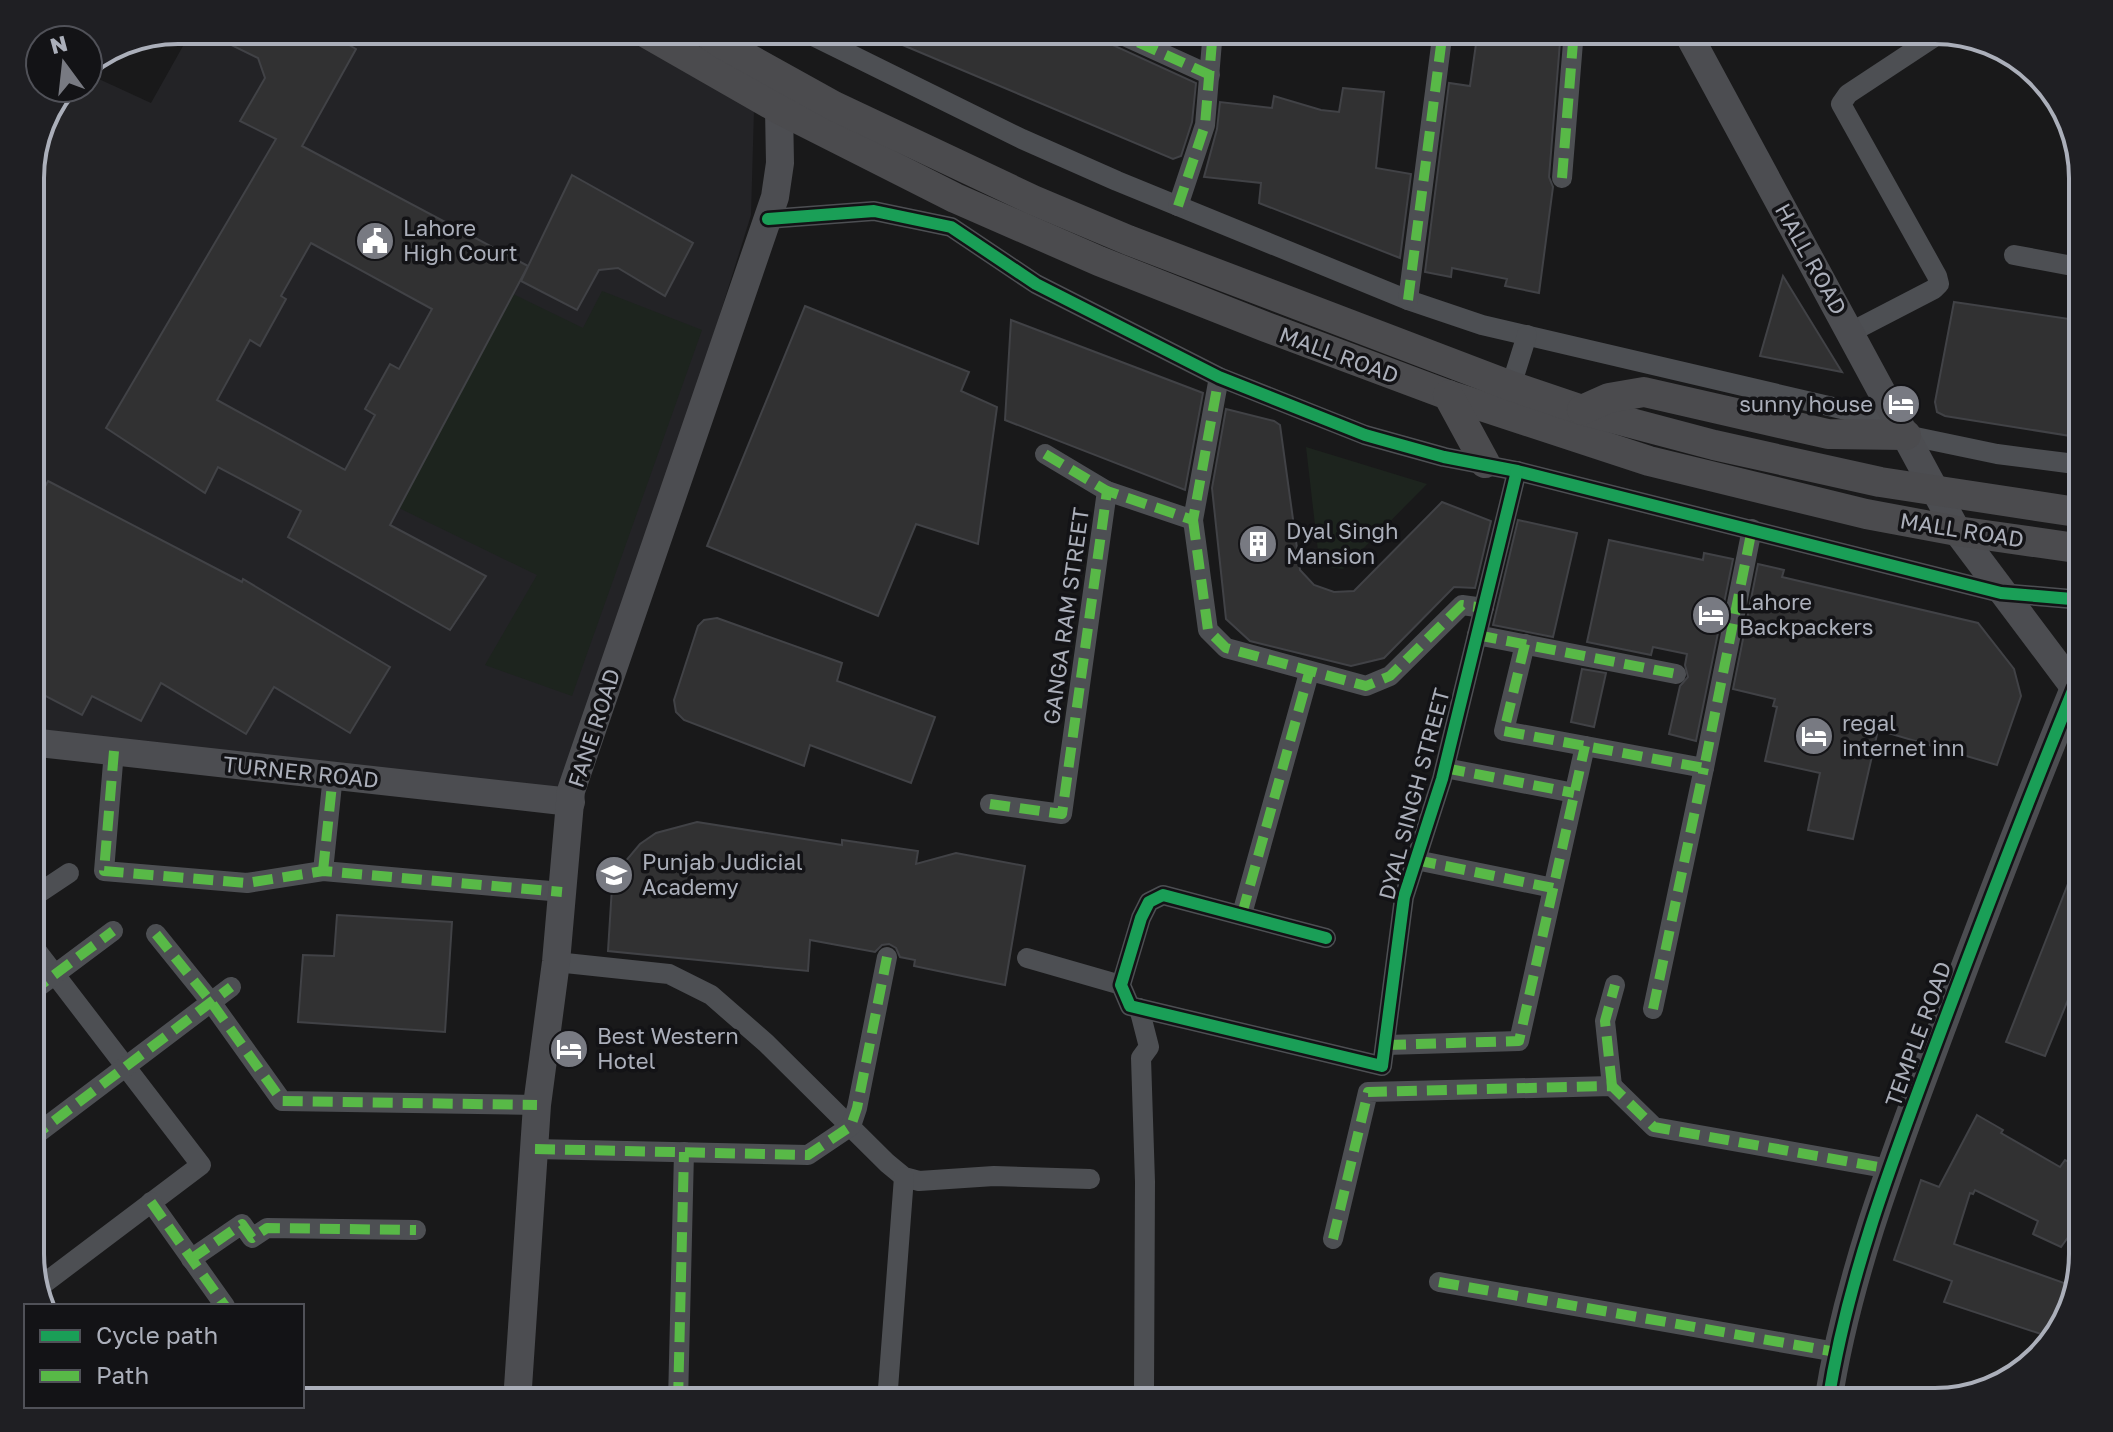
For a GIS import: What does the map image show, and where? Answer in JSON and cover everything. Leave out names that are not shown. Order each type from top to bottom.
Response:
[{"type":"main road","name":"MALL ROAD","points":[[718,44],[779,109],[953,213],[1113,267],[1448,395],[1649,461],[1866,514],[2069,547]]},
{"type":"main road","name":"MALL ROAD","points":[[719,44],[862,119],[1046,206],[1511,386],[1582,410],[1729,449],[1880,482],[2069,511]]},
{"type":"main road","name":"HALL ROAD","points":[[1694,44],[1957,531],[2069,682]]},
{"type":"main road","name":"FANE ROAD","points":[[518,1388],[537,1105],[556,962],[571,791],[775,197],[780,163],[779,109],[791,81]]},
{"type":"main road","points":[[1582,410],[1609,398],[1644,392],[1828,434],[1906,435]]},
{"type":"main road","points":[[1448,395],[1485,463]]},
{"type":"main road","name":"TEMPLE ROAD","points":[[1830,1388],[1836,1352],[1890,1169],[2010,845],[2069,714]]},
{"type":"main road","name":"TURNER ROAD","points":[[44,744],[571,802]]},
{"type":"street","points":[[829,44],[1022,139],[1408,300],[1482,325],[1863,414],[1906,435],[1997,454],[2069,463]]},
{"type":"street","points":[[1142,44],[1210,75]]},
{"type":"street","points":[[1178,206],[1205,125],[1212,44]]},
{"type":"street","points":[[1408,300],[1441,44]]},
{"type":"street","points":[[1562,178],[1573,44]]},
{"type":"street","points":[[1851,332],[1939,284],[1841,104],[1848,94],[1924,44]]},
{"type":"street","points":[[768,219],[874,211],[953,213],[1036,284],[1219,377],[1365,435],[2001,593],[2069,599]]},
{"type":"street","points":[[2014,255],[2069,265]]},
{"type":"street","points":[[1511,386],[1527,335]]},
{"type":"street","points":[[1219,377],[1193,520],[1208,630],[1226,648],[1366,686],[1390,676],[1462,605],[1484,608]]},
{"type":"street","points":[[1045,454],[1107,491]]},
{"type":"street","name":"DYAL SINGH STREET","points":[[1386,1045],[1404,897],[1445,768],[1517,471]]},
{"type":"street","name":"GANGA RAM STREET","points":[[990,804],[1062,814],[1107,491],[1193,520]]},
{"type":"street","points":[[1653,1009],[1752,529]]},
{"type":"street","points":[[1477,635],[1676,674]]},
{"type":"street","points":[[1525,644],[1504,731],[1704,768]]},
{"type":"street","points":[[1242,914],[1309,673]]},
{"type":"street","points":[[1134,1007],[1382,1066],[1386,1045],[1519,1041],[1585,746]]},
{"type":"street","points":[[114,751],[104,871],[247,883],[323,871],[562,892]]},
{"type":"street","points":[[1445,768],[1574,793]]},
{"type":"street","points":[[323,871],[333,775]]},
{"type":"street","points":[[1416,860],[1553,888]]},
{"type":"street","points":[[44,890],[69,873]]},
{"type":"street","points":[[1121,985],[1141,918],[1149,902],[1163,895],[1326,938]]},
{"type":"street","points":[[44,983],[113,931]]},
{"type":"street","points":[[156,934],[211,1002],[282,1101],[537,1105]]},
{"type":"street","points":[[535,1149],[808,1155],[851,1126],[887,957]]},
{"type":"street","points":[[1027,958],[1121,985],[1134,1007],[1149,1047],[1141,1058],[1145,1182],[1144,1388]]},
{"type":"street","points":[[44,960],[201,1165],[47,1281]]},
{"type":"street","points":[[556,962],[669,974],[711,995],[766,1043],[904,1177],[919,1181],[994,1176],[1090,1179]]},
{"type":"street","points":[[1615,985],[1605,1021],[1612,1086],[1654,1127],[1890,1169]]},
{"type":"street","points":[[44,1128],[231,987]]},
{"type":"street","points":[[1333,1239],[1368,1092],[1612,1086]]},
{"type":"street","points":[[678,1388],[684,1152]]},
{"type":"street","points":[[888,1388],[904,1177]]},
{"type":"street","points":[[151,1202],[219,1304]]},
{"type":"street","points":[[191,1259],[242,1224],[252,1238],[267,1228],[416,1230]]},
{"type":"street","points":[[1439,1282],[1836,1352]]},
{"type":"shaded area","name":"Lahore High Court","points":[[184,44],[643,44],[754,110],[751,215],[571,791],[44,741],[44,170],[54,127],[67,104],[104,104],[104,81],[151,103]]},
{"type":"shaded area","points":[[602,291],[702,330],[572,696],[485,665],[537,575],[399,508],[513,294],[583,328]]},
{"type":"shaded area","points":[[1306,447],[1427,484],[1343,569],[1328,567],[1319,560]]},
{"type":"building","points":[[230,44],[347,44],[356,49],[302,146],[528,266],[390,525],[486,576],[450,630],[288,537],[301,511],[218,467],[205,493],[106,428],[276,139],[240,121],[265,78],[258,58]],"holes":[[[311,243],[432,309],[399,369],[390,364],[365,409],[375,415],[345,470],[217,400],[250,340],[260,346],[286,299],[281,296]]]},
{"type":"building","points":[[900,44],[1110,44],[1196,83],[1192,122],[1181,156],[1173,159]]},
{"type":"building","points":[[1476,44],[1560,44],[1549,177],[1553,187],[1539,293],[1505,286],[1507,279],[1452,268],[1451,277],[1425,272],[1449,83],[1470,86]]},
{"type":"building","points":[[1343,88],[1384,92],[1376,168],[1411,174],[1400,258],[1259,203],[1261,183],[1204,177],[1217,129],[1220,102],[1272,108],[1274,96],[1339,112]]},
{"type":"building","points":[[572,175],[693,243],[665,296],[618,268],[599,270],[577,310],[521,281]]},
{"type":"building","points":[[1783,276],[1842,372],[1760,356]]},
{"type":"building","points":[[1954,302],[2069,319],[2069,436],[1945,416],[1937,412],[1935,402]]},
{"type":"building","points":[[805,306],[969,372],[961,391],[997,407],[978,544],[916,524],[878,616],[707,546]]},
{"type":"building","points":[[1011,320],[1203,393],[1185,490],[1005,420]]},
{"type":"building","name":"Dyal Singh Mansion","points":[[1226,409],[1280,425],[1300,570],[1314,585],[1334,592],[1354,591],[1442,502],[1491,521],[1475,588],[1454,587],[1384,658],[1351,666],[1250,641],[1226,619],[1212,488]]},
{"type":"building","points":[[48,481],[242,582],[243,579],[390,667],[350,733],[274,687],[246,734],[161,683],[141,721],[92,696],[82,715],[44,695],[44,489]]},
{"type":"building","points":[[1518,520],[1577,533],[1553,637],[1493,625]]},
{"type":"building","points":[[1609,540],[1703,560],[1704,553],[1733,559],[1696,741],[1669,734],[1680,686],[1688,677],[1685,665],[1687,654],[1653,647],[1651,655],[1587,642]]},
{"type":"building","points":[[1758,564],[1784,570],[1782,577],[1978,623],[2014,669],[2021,696],[1997,765],[1878,730],[1853,839],[1808,830],[1820,773],[1765,761],[1777,707],[1773,706],[1775,699],[1733,689]]},
{"type":"building","points":[[717,618],[842,663],[837,681],[935,717],[911,783],[810,745],[804,766],[684,720],[676,712],[674,700],[698,626],[704,620]]},
{"type":"building","points":[[1582,669],[1606,673],[1594,727],[1571,722]]},
{"type":"building","points":[[697,822],[842,845],[842,840],[918,851],[916,864],[956,853],[1025,866],[1005,985],[914,966],[915,960],[900,957],[896,948],[889,944],[882,945],[875,952],[810,940],[808,971],[608,951],[612,887],[624,863],[640,844],[656,833]]},
{"type":"building","points":[[2069,881],[2069,997],[2045,1056],[2006,1042]]},
{"type":"building","points":[[337,915],[452,922],[445,1032],[298,1022],[303,955],[334,956]]},
{"type":"building","points":[[1977,1115],[2003,1130],[2001,1133],[2060,1167],[2065,1160],[2069,1162],[2069,1236],[2061,1247],[2033,1234],[2038,1221],[1975,1190],[1973,1194],[1970,1193],[1954,1244],[2065,1283],[2055,1313],[2041,1334],[1944,1302],[1952,1281],[1894,1260],[1921,1180],[1939,1187]]},
{"type":"marked path","points":[[1142,44],[1210,75]]},
{"type":"marked path","points":[[1178,206],[1205,125],[1212,44]]},
{"type":"marked path","points":[[1408,300],[1441,44]]},
{"type":"marked path","points":[[1562,178],[1573,44]]},
{"type":"marked path","points":[[990,804],[1062,814],[1107,491],[1193,520],[1219,377]]},
{"type":"marked path","points":[[1045,454],[1107,491]]},
{"type":"marked path","points":[[1193,520],[1208,630],[1226,648],[1366,686],[1390,676],[1462,605],[1484,608]]},
{"type":"marked path","points":[[1525,644],[1504,731],[1704,768],[1752,529]]},
{"type":"marked path","points":[[1477,635],[1676,674]]},
{"type":"marked path","points":[[1242,914],[1309,673]]},
{"type":"marked path","points":[[1386,1045],[1519,1041],[1585,746]]},
{"type":"marked path","points":[[114,751],[104,871],[247,883],[323,871],[562,892]]},
{"type":"marked path","points":[[1445,768],[1574,793]]},
{"type":"marked path","points":[[1653,1009],[1704,768]]},
{"type":"marked path","points":[[323,871],[333,775]]},
{"type":"marked path","points":[[1416,860],[1553,888]]},
{"type":"marked path","points":[[44,983],[113,931]]},
{"type":"marked path","points":[[156,934],[211,1002],[282,1101],[537,1105]]},
{"type":"marked path","points":[[535,1149],[808,1155],[851,1126],[887,957]]},
{"type":"marked path","points":[[1612,1086],[1605,1021],[1615,985]]},
{"type":"marked path","points":[[44,1128],[231,987]]},
{"type":"marked path","points":[[1333,1239],[1368,1092],[1612,1086],[1654,1127],[1890,1169]]},
{"type":"marked path","points":[[678,1388],[684,1152]]},
{"type":"marked path","points":[[151,1202],[224,1304]]},
{"type":"marked path","points":[[191,1259],[242,1224],[252,1238],[267,1228],[416,1230]]},
{"type":"marked path","points":[[1439,1282],[1836,1352]]},
{"type":"cycle path","points":[[768,219],[874,211],[951,227],[1036,284],[1219,377],[1365,435],[2001,593],[2069,599]]},
{"type":"cycle path","points":[[1326,938],[1163,895],[1149,902],[1141,918],[1121,985],[1130,1006],[1382,1066],[1404,897],[1442,779],[1517,471]]},
{"type":"cycle path","points":[[1830,1388],[1859,1267],[1887,1179],[1985,913],[2069,700]]},
{"type":"place","name":"Lahore High Court","points":[[375,241]]},
{"type":"place","name":"sunny house","points":[[1901,404]]},
{"type":"place","name":"Dyal Singh Mansion","points":[[1258,544]]},
{"type":"place","name":"Lahore Backpackers","points":[[1711,615]]},
{"type":"place","name":"regal internet inn","points":[[1814,736]]},
{"type":"place","name":"Punjab Judicial Academy","points":[[614,875]]},
{"type":"place","name":"Best Western Hotel","points":[[569,1049]]}]
